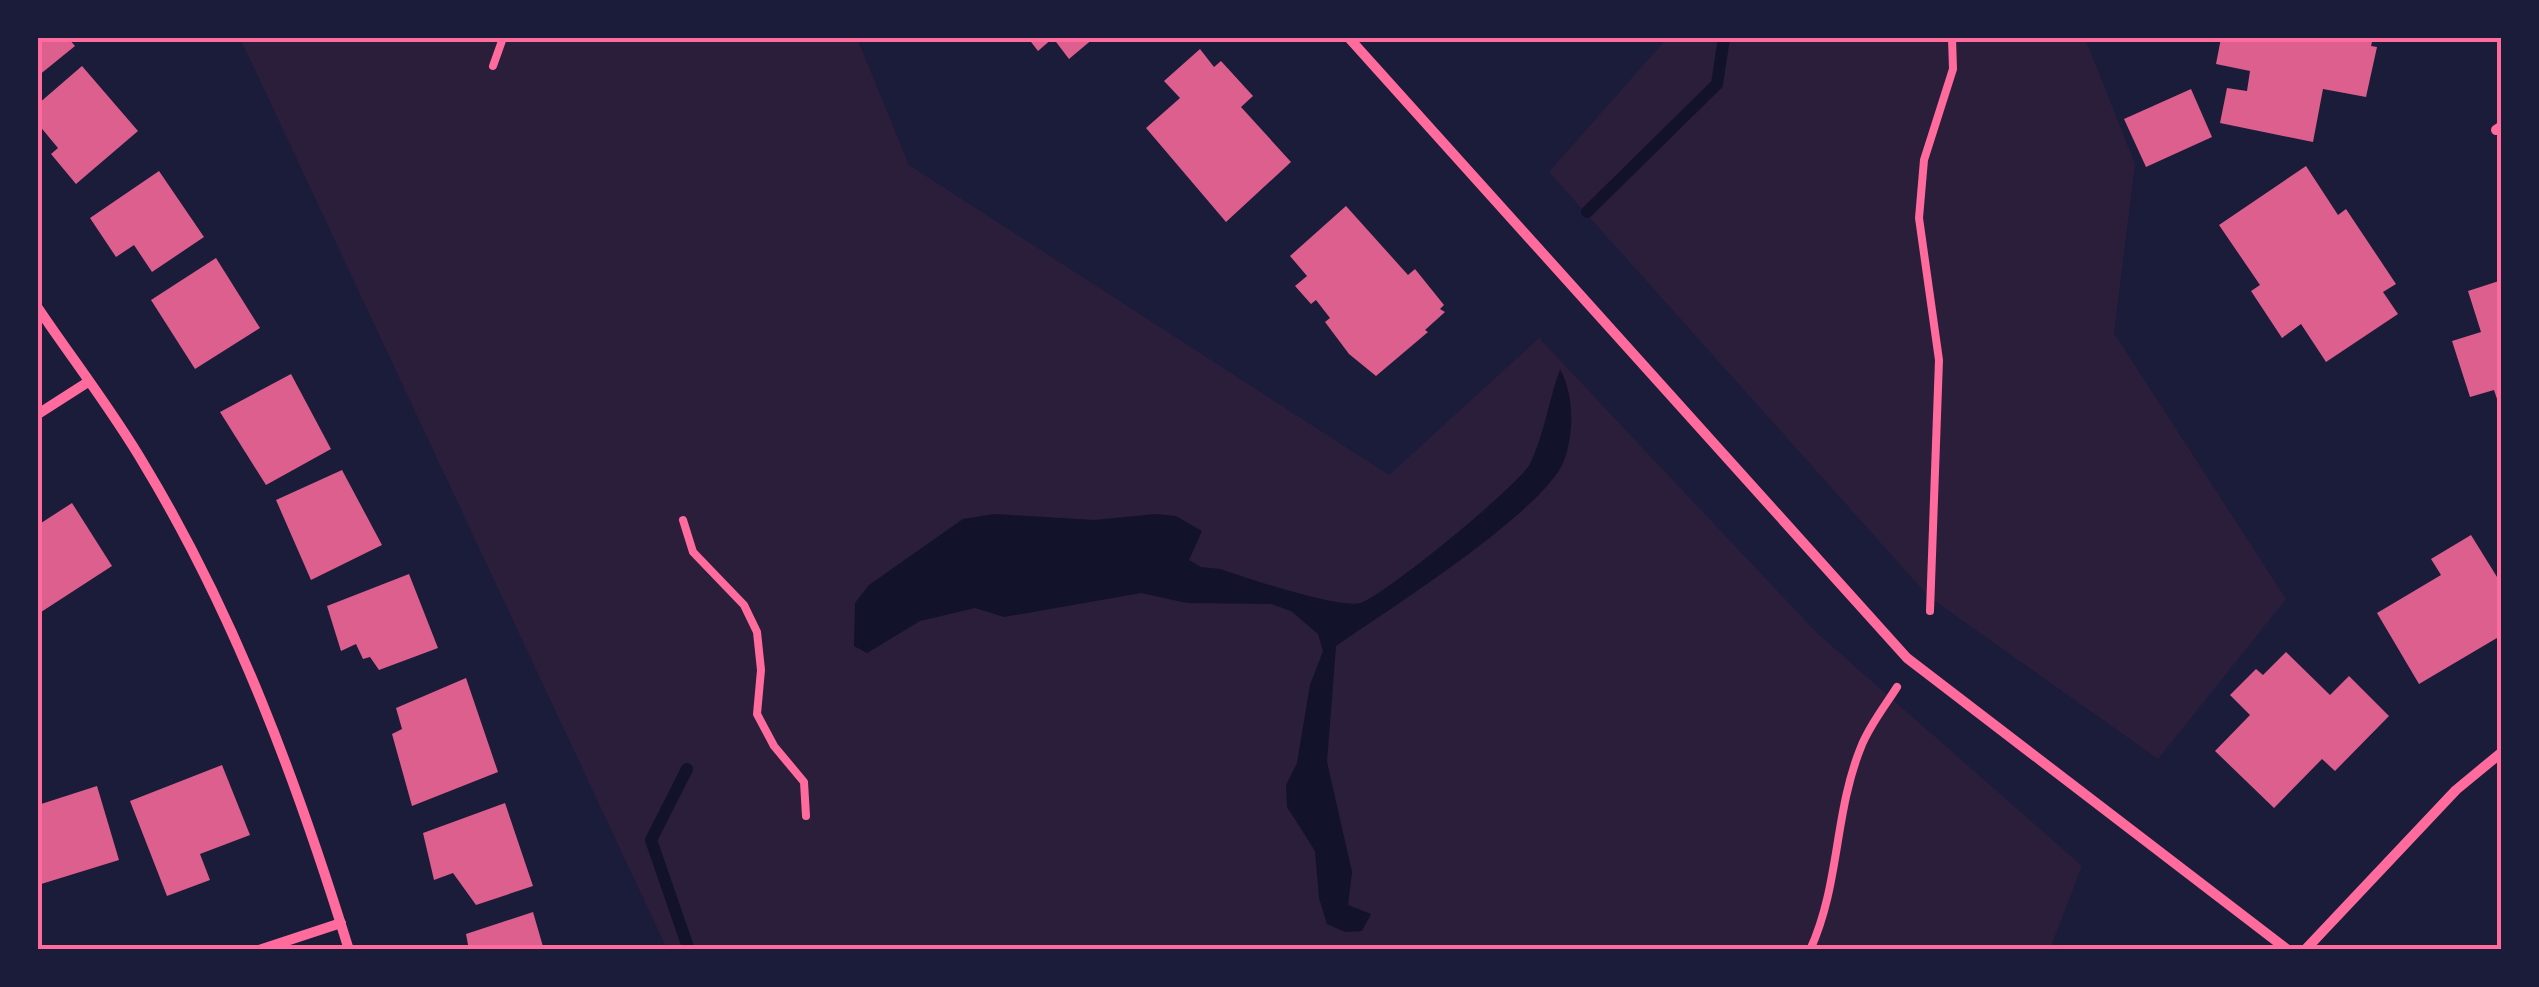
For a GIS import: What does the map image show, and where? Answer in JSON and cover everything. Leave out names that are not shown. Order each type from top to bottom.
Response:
[{"type":"street","points":[[1349,38],[1907,658],[2288,950]]},
{"type":"street","points":[[38,308],[145,465],[237,642],[304,804],[349,950]]},
{"type":"street","points":[[38,414],[88,382]]},
{"type":"street","points":[[2304,950],[2456,790],[2502,752]]},
{"type":"street","points":[[259,950],[341,923]]},
{"type":"lane","points":[[493,66],[503,38]]},
{"type":"lane","points":[[1930,611],[1939,360],[1919,218],[1924,160],[1954,70],[1952,38]]},
{"type":"lane","points":[[683,520],[693,552],[744,604],[756,632],[761,670],[757,714],[774,746],[804,782],[806,816]]},
{"type":"lane","points":[[1810,950],[1836,874],[1845,806],[1861,746],[1897,688]]},
{"type":"shaded area","points":[[240,38],[857,38],[909,165],[1389,475],[1539,338],[1817,633],[2082,866],[2050,949],[667,949]]},
{"type":"shaded area","points":[[1667,38],[2085,38],[2135,164],[2114,333],[2286,599],[2158,759],[1929,597],[1549,172]]},
{"type":"shaded area","points":[[1560,369],[1568,390],[1571,425],[1565,458],[1553,479],[1462,559],[1336,646],[1327,762],[1352,872],[1348,905],[1371,914],[1362,931],[1345,932],[1327,924],[1319,898],[1315,851],[1287,807],[1286,785],[1297,763],[1310,685],[1323,651],[1318,634],[1291,611],[1271,604],[1187,603],[1141,593],[1004,617],[975,608],[920,621],[867,653],[854,646],[855,603],[869,585],[963,519],[994,514],[1094,520],[1176,516],[1202,531],[1189,560],[1201,567],[1313,597],[1360,603],[1421,562],[1520,476],[1535,453]]},
{"type":"building","points":[[38,38],[68,38],[75,46],[38,76]]},
{"type":"building","points":[[1028,38],[1053,38],[1038,51]]},
{"type":"building","points":[[1053,38],[1094,38],[1069,59]]},
{"type":"building","points":[[2221,38],[2373,38],[2371,46],[2377,47],[2366,97],[2323,89],[2313,142],[2220,123],[2227,88],[2247,91],[2250,71],[2216,64]]},
{"type":"building","points":[[1200,49],[1214,67],[1221,61],[1253,96],[1241,107],[1291,162],[1226,222],[1146,128],[1180,98],[1164,81]]},
{"type":"building","points":[[82,66],[138,131],[76,184],[51,154],[58,148],[38,124],[38,104]]},
{"type":"building","points":[[2191,89],[2212,137],[2146,167],[2124,119]]},
{"type":"building","points":[[2306,166],[2338,215],[2346,209],[2396,284],[2383,292],[2398,314],[2326,362],[2301,324],[2282,338],[2251,291],[2260,285],[2219,225]]},
{"type":"building","points":[[159,171],[204,237],[152,272],[134,245],[116,257],[90,218]]},
{"type":"building","points":[[1346,206],[1408,275],[1415,269],[1444,305],[1440,309],[1445,312],[1425,330],[1428,332],[1376,376],[1349,354],[1325,322],[1330,318],[1316,300],[1311,304],[1295,286],[1307,276],[1290,256]]},
{"type":"building","points":[[216,258],[260,328],[195,369],[151,300]]},
{"type":"building","points":[[2502,280],[2501,411],[2494,390],[2470,397],[2452,341],[2481,332],[2468,291]]},
{"type":"building","points":[[291,374],[331,449],[266,485],[220,412]]},
{"type":"building","points":[[342,470],[382,545],[311,580],[276,500]]},
{"type":"building","points":[[72,503],[112,566],[38,614],[38,525]]},
{"type":"building","points":[[2471,535],[2502,585],[2502,635],[2419,684],[2377,613],[2441,575],[2431,559]]},
{"type":"building","points":[[409,574],[438,648],[379,670],[370,657],[363,659],[356,644],[341,651],[327,606]]},
{"type":"building","points":[[2286,652],[2330,695],[2349,676],[2389,716],[2335,771],[2322,759],[2274,808],[2215,751],[2250,715],[2230,695],[2256,669],[2263,675]]},
{"type":"building","points":[[466,678],[498,772],[412,806],[392,734],[402,729],[396,708]]},
{"type":"building","points":[[222,765],[250,835],[200,854],[210,880],[167,896],[130,801]]},
{"type":"building","points":[[97,786],[119,860],[38,885],[38,805]]},
{"type":"building","points":[[505,803],[533,886],[476,905],[453,873],[434,880],[423,833]]},
{"type":"building","points":[[533,912],[544,950],[469,950],[466,934]]},
{"type":"waterway","points":[[1587,212],[1717,84],[1724,38]]},
{"type":"waterway","points":[[687,769],[651,840],[689,950]]}]
